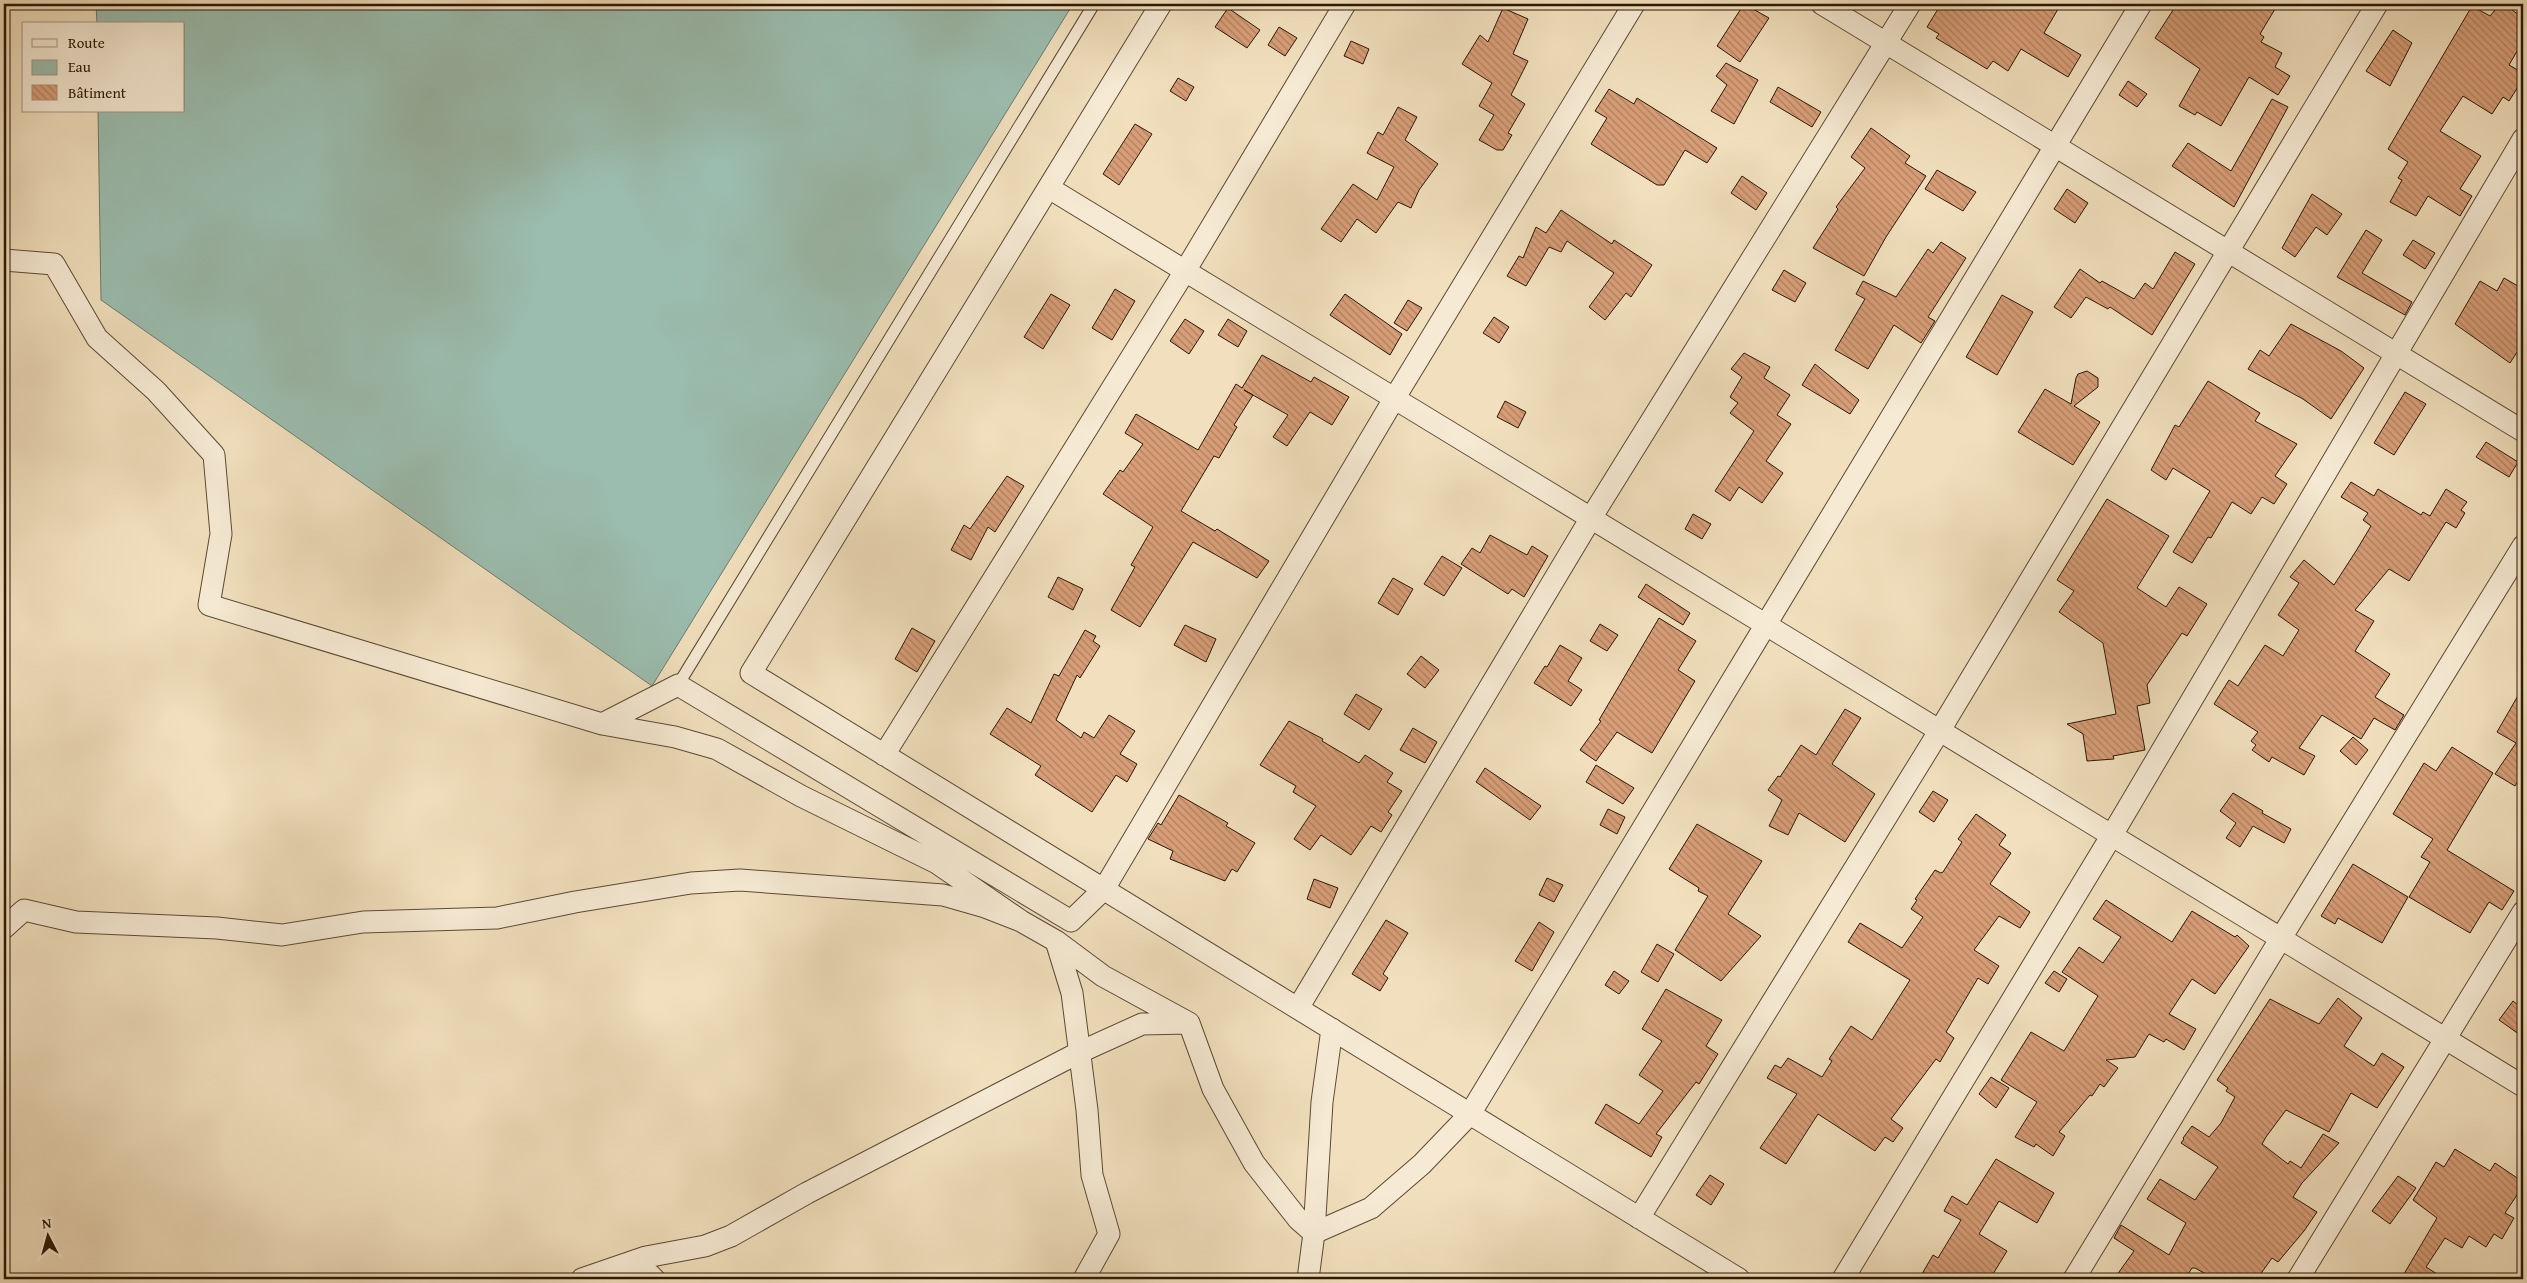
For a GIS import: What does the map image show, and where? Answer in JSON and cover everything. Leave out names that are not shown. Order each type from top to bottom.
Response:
[{"type":"street","points":[[1161,4],[751,673],[1739,1279]]},
{"type":"street","points":[[884,755],[1185,271],[1345,4]]},
{"type":"street","points":[[602,724],[678,685],[1071,921],[1104,889],[1394,399],[1634,4]]},
{"type":"street","points":[[1822,4],[2523,431]]},
{"type":"street","points":[[1298,1008],[1591,518],[1910,4]]},
{"type":"street","points":[[1314,1233],[1371,1208],[1422,1164],[1470,1114],[2141,4]]},
{"type":"street","points":[[1639,1218],[1940,730],[2227,250],[2377,4]]},
{"type":"street","points":[[1843,1279],[2112,835],[2523,139]]},
{"type":"street","points":[[1048,188],[2523,1086]]},
{"type":"street","points":[[4,260],[54,264],[97,338],[156,391],[214,455],[220,534],[209,605],[602,724],[675,737],[718,749],[801,796],[937,863],[1021,921],[1056,941],[1103,976],[1189,1023],[1213,1089],[1254,1163],[1298,1218],[1314,1233]]},
{"type":"street","points":[[2074,1279],[2280,938],[2523,546]]},
{"type":"street","points":[[4,928],[24,910],[76,922],[217,928],[282,935],[363,922],[497,918],[575,902],[691,883],[740,880],[943,895],[985,906],[1021,921]]},
{"type":"street","points":[[2298,1279],[2447,1039],[2523,912]]},
{"type":"street","points":[[1056,941],[1072,993],[1078,1053],[1087,1110],[1092,1175],[1109,1234],[1084,1279]]},
{"type":"street","points":[[582,1279],[636,1261],[705,1246],[731,1236],[807,1193],[1078,1053],[1142,1024],[1189,1023]]},
{"type":"street","points":[[1309,1279],[1314,1233],[1322,1102],[1332,1029]]},
{"type":"street","points":[[636,1261],[654,1279]]},
{"type":"lane","points":[[678,685],[1094,4]]},
{"type":"water","points":[[96,4],[1073,4],[652,686],[101,300],[98,112],[185,112],[185,22],[97,22]]},
{"type":"building","points":[[1744,4],[1769,18],[1740,62],[1717,46]]},
{"type":"building","points":[[1941,4],[2061,4],[2044,33],[2081,55],[2068,77],[2021,49],[2008,71],[1993,61],[1987,69],[1936,38],[1939,34],[1927,27]]},
{"type":"building","points":[[2177,4],[2278,4],[2260,34],[2264,37],[2261,42],[2282,53],[2275,67],[2290,76],[2278,95],[2249,77],[2221,126],[2197,112],[2195,115],[2179,106],[2200,69],[2155,38]]},
{"type":"building","points":[[2500,4],[2504,4],[2523,18],[2523,41],[2509,65],[2523,73],[2523,79],[2509,101],[2503,97],[2492,114],[2463,96],[2440,131],[2481,156],[2460,189],[2472,196],[2460,216],[2428,196],[2416,216],[2390,202],[2402,180],[2398,178],[2408,162],[2388,149],[2472,6],[2490,16]]},
{"type":"building","points":[[1228,8],[1260,30],[1247,48],[1215,27]]},
{"type":"building","points":[[1503,8],[1528,19],[1513,54],[1528,61],[1511,95],[1525,104],[1508,133],[1512,135],[1503,150],[1497,150],[1479,140],[1494,115],[1479,106],[1492,83],[1462,64],[1480,35],[1488,42]]},
{"type":"building","points":[[1279,27],[1297,38],[1285,56],[1268,45]]},
{"type":"building","points":[[2393,30],[2412,43],[2390,86],[2366,71]]},
{"type":"building","points":[[1351,41],[1369,49],[1363,64],[1344,56]]},
{"type":"building","points":[[1726,63],[1758,80],[1734,124],[1711,111],[1727,85],[1716,76]]},
{"type":"building","points":[[1178,78],[1194,87],[1186,101],[1170,91]]},
{"type":"building","points":[[2128,81],[2147,94],[2137,107],[2119,95]]},
{"type":"building","points":[[1778,87],[1821,112],[1812,127],[1770,102]]},
{"type":"building","points":[[1609,89],[1634,104],[1637,98],[1717,148],[1707,163],[1685,150],[1664,185],[1657,185],[1591,144],[1607,118],[1595,111]]},
{"type":"building","points":[[2272,99],[2288,107],[2234,207],[2172,166],[2188,143],[2231,171]]},
{"type":"building","points":[[1398,107],[1417,117],[1405,140],[1438,164],[1419,190],[1411,208],[1398,202],[1376,233],[1357,219],[1341,242],[1321,229],[1353,184],[1377,200],[1394,167],[1367,153],[1378,132],[1383,135]]},
{"type":"building","points":[[1135,124],[1152,134],[1119,185],[1103,174]]},
{"type":"building","points":[[1871,128],[1910,156],[1905,163],[1926,176],[1886,237],[1864,276],[1813,248],[1838,209],[1836,207],[1865,168],[1851,157]]},
{"type":"building","points":[[1937,170],[1976,192],[1963,211],[1925,189]]},
{"type":"building","points":[[1742,176],[1767,193],[1756,210],[1731,193]]},
{"type":"building","points":[[2067,189],[2088,203],[2075,223],[2054,209]]},
{"type":"building","points":[[2312,194],[2342,214],[2327,235],[2316,227],[2295,257],[2282,248]]},
{"type":"building","points":[[1561,210],[1612,244],[1614,240],[1652,265],[1631,297],[1626,293],[1605,320],[1589,307],[1614,273],[1567,241],[1561,252],[1549,247],[1526,286],[1507,276],[1519,256],[1523,258],[1536,227],[1546,233]]},
{"type":"building","points":[[2366,230],[2382,240],[2362,273],[2412,302],[2405,315],[2337,277]]},
{"type":"building","points":[[2413,240],[2435,253],[2425,269],[2403,255]]},
{"type":"building","points":[[1941,242],[1966,258],[1928,317],[1935,321],[1921,343],[1894,325],[1868,369],[1835,350],[1865,299],[1856,294],[1863,281],[1896,297],[1928,249],[1933,253]]},
{"type":"building","points":[[2175,252],[2195,264],[2152,335],[2110,307],[2108,309],[2086,297],[2071,318],[2054,307],[2080,269],[2100,283],[2102,281],[2134,299],[2145,283],[2153,289]]},
{"type":"building","points":[[1784,270],[1806,283],[1795,302],[1772,290]]},
{"type":"building","points":[[2504,278],[2523,289],[2523,343],[2510,363],[2455,324],[2480,281],[2497,291]]},
{"type":"building","points":[[1115,289],[1135,301],[1112,340],[1092,328]]},
{"type":"building","points":[[1051,294],[1070,305],[1043,349],[1024,337]]},
{"type":"building","points":[[1345,294],[1402,334],[1390,355],[1330,315]]},
{"type":"building","points":[[2002,295],[2033,312],[1997,375],[1966,357]]},
{"type":"building","points":[[1408,300],[1422,308],[1407,331],[1394,323]]},
{"type":"building","points":[[1494,317],[1509,327],[1499,343],[1483,333]]},
{"type":"building","points":[[1185,319],[1204,331],[1189,354],[1170,341]]},
{"type":"building","points":[[1228,319],[1247,331],[1238,347],[1218,335]]},
{"type":"building","points":[[2291,324],[2341,351],[2364,368],[2331,419],[2303,399],[2248,369],[2260,350],[2269,356]]},
{"type":"building","points":[[1744,353],[1770,367],[1764,378],[1790,395],[1777,415],[1791,424],[1766,461],[1783,473],[1762,503],[1739,487],[1730,501],[1715,491],[1754,431],[1730,413],[1738,403],[1730,397],[1742,377],[1731,369]]},
{"type":"building","points":[[1262,355],[1311,382],[1314,377],[1349,397],[1332,425],[1310,412],[1287,446],[1273,437],[1288,415],[1253,395],[1234,425],[1237,427],[1219,458],[1214,456],[1181,511],[1215,531],[1217,529],[1269,561],[1257,578],[1193,542],[1140,627],[1111,610],[1135,567],[1131,565],[1153,527],[1103,494],[1120,470],[1123,472],[1143,444],[1125,433],[1136,414],[1198,450],[1236,384],[1242,388]]},
{"type":"building","points":[[1815,364],[1859,400],[1850,414],[1802,385]]},
{"type":"building","points":[[2087,371],[2098,378],[2098,387],[2074,406],[2100,422],[2073,465],[2018,432],[2045,389],[2071,404],[2076,378],[2078,374]]},
{"type":"building","points":[[2208,381],[2260,413],[2255,421],[2297,444],[2275,476],[2287,484],[2274,504],[2262,497],[2251,514],[2232,502],[2211,538],[2208,537],[2192,563],[2173,552],[2210,491],[2173,468],[2166,480],[2151,470],[2175,425],[2179,427]]},
{"type":"building","points":[[2405,392],[2426,404],[2394,455],[2374,443]]},
{"type":"building","points":[[1505,401],[1526,412],[1518,428],[1497,417]]},
{"type":"building","points":[[2486,442],[2518,462],[2509,477],[2476,457]]},
{"type":"building","points":[[1007,476],[1024,486],[995,532],[988,527],[971,560],[951,550],[964,525],[970,529]]},
{"type":"building","points":[[2351,482],[2374,496],[2378,489],[2421,515],[2423,512],[2430,516],[2446,489],[2467,502],[2461,510],[2465,513],[2456,528],[2446,522],[2409,581],[2389,569],[2355,610],[2374,621],[2355,651],[2390,674],[2375,697],[2404,715],[2395,730],[2374,718],[2361,739],[2322,715],[2299,748],[2315,756],[2304,775],[2272,757],[2269,762],[2252,750],[2256,745],[2251,741],[2258,732],[2214,704],[2229,680],[2238,686],[2265,645],[2283,656],[2299,630],[2278,615],[2299,583],[2290,577],[2304,560],[2334,585],[2356,551],[2371,526],[2363,520],[2368,513],[2341,497]]},
{"type":"building","points":[[2107,499],[2169,536],[2137,588],[2166,607],[2179,587],[2207,604],[2187,636],[2182,633],[2147,685],[2150,703],[2137,706],[2145,750],[2113,756],[2114,759],[2087,761],[2083,734],[2067,724],[2116,714],[2103,643],[2059,612],[2074,591],[2057,580]]},
{"type":"building","points":[[1693,514],[1711,524],[1702,539],[1685,529]]},
{"type":"building","points":[[1490,535],[1527,555],[1532,546],[1548,556],[1524,597],[1512,589],[1508,594],[1461,564],[1472,548],[1480,553]]},
{"type":"building","points":[[1442,556],[1462,568],[1444,596],[1424,584]]},
{"type":"building","points":[[1058,577],[1083,589],[1073,610],[1048,597]]},
{"type":"building","points":[[1393,578],[1413,589],[1398,615],[1378,603]]},
{"type":"building","points":[[1646,584],[1690,613],[1683,625],[1638,597]]},
{"type":"building","points":[[1659,618],[1696,641],[1678,670],[1695,681],[1652,753],[1617,732],[1596,761],[1580,750],[1601,721],[1599,720]]},
{"type":"building","points":[[1600,624],[1618,635],[1607,651],[1590,641]]},
{"type":"building","points":[[1185,625],[1216,639],[1206,662],[1174,645]]},
{"type":"building","points":[[912,628],[935,641],[917,672],[895,659]]},
{"type":"building","points":[[1085,630],[1096,636],[1093,641],[1100,646],[1080,678],[1077,675],[1056,720],[1081,738],[1084,732],[1094,738],[1109,715],[1135,731],[1120,754],[1137,764],[1127,782],[1116,775],[1092,812],[1035,775],[1041,766],[990,734],[1007,708],[1031,723],[1054,674],[1059,676]]},
{"type":"building","points":[[1560,645],[1582,658],[1568,681],[1582,690],[1571,706],[1534,683],[1545,666],[1547,667]]},
{"type":"building","points":[[1421,656],[1439,670],[1425,688],[1407,674]]},
{"type":"building","points":[[2523,687],[2523,773],[2515,786],[2495,774],[2516,743],[2497,732]]},
{"type":"building","points":[[1356,694],[1382,709],[1369,730],[1344,714]]},
{"type":"building","points":[[1845,709],[1861,718],[1832,764],[1875,794],[1845,842],[1799,813],[1788,835],[1769,826],[1782,800],[1768,790],[1778,776],[1780,777],[1801,745],[1816,755]]},
{"type":"building","points":[[1289,721],[1323,739],[1322,741],[1359,763],[1365,755],[1393,773],[1387,782],[1402,791],[1388,812],[1392,815],[1381,832],[1371,826],[1351,855],[1321,835],[1310,850],[1294,839],[1316,806],[1293,792],[1296,786],[1260,765]]},
{"type":"building","points":[[1413,728],[1437,742],[1425,763],[1400,750]]},
{"type":"building","points":[[2353,737],[2368,750],[2356,765],[2340,751]]},
{"type":"building","points":[[2452,747],[2493,773],[2447,850],[2514,891],[2502,910],[2489,902],[2470,933],[2409,897],[2430,862],[2421,857],[2433,839],[2393,814],[2424,763],[2436,771]]},
{"type":"building","points":[[1596,765],[1634,788],[1623,804],[1586,782]]},
{"type":"building","points":[[1485,768],[1541,806],[1530,820],[1476,782]]},
{"type":"building","points":[[1933,791],[1948,800],[1934,822],[1919,812]]},
{"type":"building","points":[[2233,793],[2263,811],[2262,813],[2291,829],[2284,843],[2253,826],[2240,847],[2226,838],[2236,823],[2220,811]]},
{"type":"building","points":[[1179,795],[1228,823],[1226,826],[1255,843],[1237,872],[1232,869],[1225,881],[1170,859],[1173,851],[1148,839],[1158,823],[1161,825]]},
{"type":"building","points":[[1608,809],[1625,817],[1617,834],[1600,825]]},
{"type":"building","points":[[1976,814],[2006,835],[1999,845],[2011,853],[1990,884],[2030,912],[2020,928],[1999,916],[1974,950],[1999,966],[1988,984],[1978,978],[1946,1032],[1954,1038],[1940,1062],[1936,1059],[1891,1119],[1903,1128],[1893,1142],[1885,1137],[1875,1151],[1818,1114],[1786,1164],[1760,1148],[1797,1094],[1767,1078],[1775,1065],[1781,1068],[1788,1058],[1822,1077],[1832,1061],[1829,1059],[1851,1026],[1872,1040],[1910,980],[1848,942],[1860,923],[1902,948],[1923,917],[1911,909],[1917,900],[1915,899],[1935,870],[1943,872],[1962,842],[1958,839]]},
{"type":"building","points":[[1697,824],[1762,861],[1728,914],[1761,936],[1721,981],[1675,950],[1708,896],[1698,891],[1699,888],[1669,869]]},
{"type":"building","points":[[2353,864],[2408,897],[2382,943],[2338,918],[2335,924],[2321,916]]},
{"type":"building","points":[[1547,878],[1563,885],[1554,902],[1539,895]]},
{"type":"building","points":[[1314,879],[1338,888],[1330,908],[1307,899]]},
{"type":"building","points":[[2106,900],[2172,942],[2192,911],[2235,937],[2237,935],[2249,946],[2215,994],[2192,979],[2169,1014],[2196,1029],[2184,1050],[2166,1039],[2164,1042],[2149,1034],[2135,1057],[2106,1060],[2118,1068],[2104,1087],[2100,1084],[2092,1096],[2090,1095],[2059,1132],[2065,1136],[2053,1156],[2036,1144],[2034,1147],[2015,1137],[2037,1102],[2001,1080],[2031,1032],[2064,1051],[2098,996],[2062,972],[2079,947],[2103,963],[2121,937],[2093,919]]},
{"type":"building","points":[[1386,920],[1408,933],[1383,974],[1388,978],[1380,991],[1352,974]]},
{"type":"building","points":[[1539,922],[1554,932],[1532,971],[1515,961]]},
{"type":"building","points":[[1657,944],[1674,954],[1658,982],[1641,972]]},
{"type":"building","points":[[1614,971],[1629,981],[1619,994],[1605,985]]},
{"type":"building","points":[[2054,971],[2067,979],[2059,992],[2045,983]]},
{"type":"building","points":[[1666,989],[1722,1020],[1706,1046],[1718,1054],[1699,1084],[1696,1082],[1656,1134],[1662,1137],[1651,1157],[1595,1123],[1606,1104],[1639,1124],[1663,1091],[1639,1075],[1662,1041],[1642,1029]]},
{"type":"building","points":[[2338,998],[2362,1018],[2344,1046],[2374,1066],[2382,1053],[2404,1067],[2377,1108],[2351,1093],[2329,1132],[2286,1110],[2266,1137],[2262,1144],[2288,1164],[2290,1161],[2301,1168],[2323,1134],[2339,1143],[2302,1183],[2293,1197],[2317,1212],[2304,1231],[2278,1262],[2272,1258],[2257,1279],[2215,1279],[2192,1268],[2185,1279],[2114,1279],[2134,1251],[2114,1238],[2121,1225],[2169,1255],[2186,1223],[2147,1199],[2160,1179],[2195,1200],[2218,1167],[2181,1143],[2192,1126],[2209,1137],[2221,1123],[2235,1097],[2226,1091],[2228,1088],[2217,1080],[2270,999],[2319,1024]]},
{"type":"building","points":[[2513,1001],[2523,1009],[2523,1037],[2499,1020]]},
{"type":"building","points":[[1991,1077],[2009,1088],[1996,1108],[1979,1094]]},
{"type":"building","points":[[2455,1149],[2490,1171],[2495,1163],[2523,1182],[2523,1186],[2505,1213],[2514,1218],[2502,1239],[2494,1234],[2486,1247],[2469,1236],[2462,1248],[2445,1238],[2426,1267],[2445,1279],[2401,1279],[2437,1218],[2413,1200],[2436,1162],[2444,1167]]},
{"type":"building","points":[[1996,1159],[2054,1193],[2037,1223],[1999,1201],[1979,1234],[2007,1251],[1990,1279],[1919,1279],[1933,1255],[1938,1258],[1961,1220],[1944,1211],[1952,1196],[1967,1205]]},
{"type":"building","points":[[1710,1175],[1724,1184],[1711,1205],[1696,1195]]},
{"type":"building","points":[[2398,1176],[2416,1188],[2390,1224],[2372,1211]]}]
